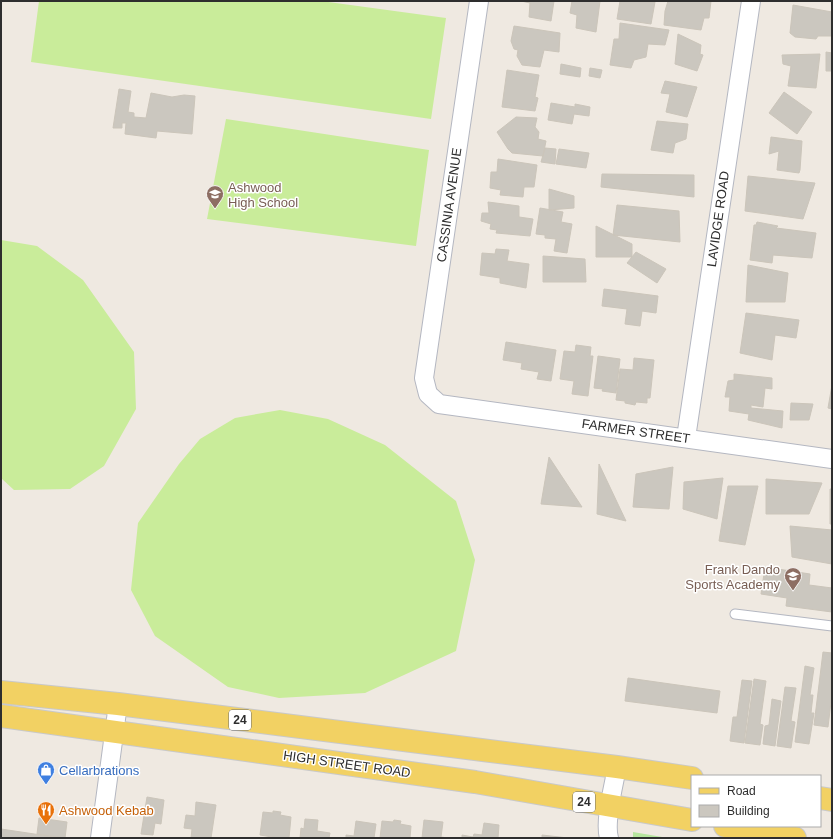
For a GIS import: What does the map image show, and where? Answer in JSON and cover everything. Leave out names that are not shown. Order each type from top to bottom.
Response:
[{"type":"main road","name":"24","points":[[1,692],[118,704],[617,767],[691,778]]},
{"type":"main road","name":"HIGH STREET ROAD","points":[[1,716],[475,782],[691,820]]},
{"type":"main road","points":[[821,798],[832,800]]},
{"type":"main road","points":[[732,827],[795,838]]},
{"type":"street","name":"CASSINIA AVENUE","points":[[439,404],[428,394],[424,378],[479,1]]},
{"type":"street","name":"LAVIDGE ROAD","points":[[686,438],[751,1]]},
{"type":"street","name":"FARMER STREET","points":[[439,404],[832,459]]},
{"type":"street","points":[[100,838],[118,704]]},
{"type":"street","points":[[609,838],[610,806],[617,767]]},
{"type":"lane","points":[[735,614],[832,626]]},
{"type":"green space","points":[[39,1],[321,1],[446,18],[431,119],[31,62]]},
{"type":"green space","points":[[226,119],[429,150],[416,246],[207,219]]},
{"type":"green space","points":[[1,240],[37,246],[83,280],[134,352],[136,409],[104,466],[70,489],[14,490],[1,478]]},
{"type":"green space","points":[[280,410],[328,419],[385,445],[456,501],[475,560],[456,651],[365,693],[279,698],[228,687],[155,636],[131,590],[138,523],[179,464],[200,439],[235,418]]},
{"type":"green space","points":[[633,832],[668,838],[633,838]]},
{"type":"building","points":[[521,1],[554,1],[551,21],[529,17],[530,3]]},
{"type":"building","points":[[572,1],[600,1],[596,32],[576,28],[577,15],[570,13]]},
{"type":"building","points":[[620,1],[655,2],[651,24],[617,19]]},
{"type":"building","points":[[668,1],[711,1],[709,18],[704,18],[701,30],[664,25],[665,11]]},
{"type":"building","points":[[793,5],[832,12],[832,36],[818,36],[816,39],[795,37],[790,33]]},
{"type":"building","points":[[620,23],[669,30],[665,45],[648,44],[646,57],[634,60],[631,68],[610,65],[614,39],[619,39]]},
{"type":"building","points":[[514,26],[560,33],[559,52],[544,50],[540,67],[522,65],[517,56],[518,50],[514,49],[511,41]]},
{"type":"building","points":[[678,34],[701,45],[700,54],[703,55],[697,71],[675,64]]},
{"type":"building","points":[[826,52],[832,53],[832,71],[826,71]]},
{"type":"building","points":[[820,54],[816,88],[788,86],[791,66],[783,64],[782,55]]},
{"type":"building","points":[[561,64],[581,68],[580,77],[560,74]]},
{"type":"building","points":[[590,68],[602,70],[600,78],[589,76]]},
{"type":"building","points":[[507,70],[539,75],[535,97],[538,98],[535,111],[502,107]]},
{"type":"building","points":[[665,81],[697,87],[687,117],[666,112],[670,94],[661,93]]},
{"type":"building","points":[[119,89],[131,91],[128,112],[134,113],[134,117],[146,118],[151,93],[172,97],[184,95],[195,96],[192,134],[157,131],[156,138],[125,134],[126,123],[122,123],[122,128],[113,128]]},
{"type":"building","points":[[784,92],[812,112],[797,134],[769,113]]},
{"type":"building","points":[[551,103],[575,107],[575,104],[590,107],[589,116],[574,114],[572,124],[548,120]]},
{"type":"building","points":[[516,117],[537,118],[535,127],[539,132],[538,139],[546,141],[543,156],[512,153],[508,149],[497,132]]},
{"type":"building","points":[[657,121],[688,124],[686,139],[675,143],[673,153],[651,150]]},
{"type":"building","points":[[771,137],[802,141],[799,173],[777,170],[779,151],[769,154]]},
{"type":"building","points":[[545,148],[556,149],[555,164],[541,162]]},
{"type":"building","points":[[559,149],[589,153],[586,168],[556,164]]},
{"type":"building","points":[[498,159],[537,165],[534,187],[524,187],[523,197],[500,195],[501,190],[490,188],[491,172],[497,172]]},
{"type":"building","points":[[602,174],[694,175],[694,197],[601,187]]},
{"type":"building","points":[[748,176],[815,183],[803,219],[745,211]]},
{"type":"building","points":[[549,189],[574,196],[574,208],[549,210]]},
{"type":"building","points":[[488,202],[519,206],[519,217],[533,219],[530,236],[496,233],[497,230],[490,229],[491,224],[481,221],[482,213],[489,213]]},
{"type":"building","points":[[617,205],[679,211],[680,242],[613,235]]},
{"type":"building","points":[[540,208],[563,212],[561,222],[572,224],[567,253],[554,251],[556,239],[545,238],[545,235],[536,234]]},
{"type":"building","points":[[757,222],[778,226],[776,228],[816,233],[812,258],[773,255],[772,263],[750,260],[754,225],[756,225]]},
{"type":"building","points":[[596,226],[632,244],[632,257],[596,257]]},
{"type":"building","points":[[496,249],[509,250],[507,261],[529,264],[526,288],[500,283],[500,278],[480,275],[482,253],[495,254]]},
{"type":"building","points":[[636,252],[666,269],[657,283],[627,263]]},
{"type":"building","points":[[543,256],[585,259],[586,282],[543,282]]},
{"type":"building","points":[[748,265],[788,273],[785,302],[746,302]]},
{"type":"building","points":[[604,289],[658,296],[656,313],[642,311],[640,326],[625,324],[627,309],[602,306]]},
{"type":"building","points":[[746,313],[799,320],[796,338],[775,335],[772,360],[740,353]]},
{"type":"building","points":[[506,342],[556,350],[551,381],[537,379],[539,372],[521,369],[522,363],[503,360]]},
{"type":"building","points":[[576,345],[591,347],[590,356],[593,356],[588,396],[572,394],[574,381],[560,379],[564,351],[575,352]]},
{"type":"building","points":[[598,356],[620,359],[616,393],[594,388]]},
{"type":"building","points":[[634,358],[654,360],[650,398],[647,398],[647,403],[636,402],[635,405],[625,403],[625,401],[616,400],[620,369],[633,370]]},
{"type":"building","points":[[734,374],[772,378],[772,389],[765,388],[763,407],[751,405],[751,408],[783,411],[782,428],[748,420],[749,414],[729,411],[730,397],[725,397],[728,381],[734,380]]},
{"type":"building","points":[[832,385],[832,409],[828,408]]},
{"type":"building","points":[[791,403],[813,404],[809,420],[790,420]]},
{"type":"building","points":[[549,457],[582,507],[541,504]]},
{"type":"building","points":[[599,464],[626,521],[597,514]]},
{"type":"building","points":[[673,467],[669,509],[633,507],[636,474]]},
{"type":"building","points":[[723,478],[717,519],[683,509],[684,482]]},
{"type":"building","points":[[766,479],[822,483],[809,514],[766,514]]},
{"type":"building","points":[[728,486],[758,486],[745,545],[719,541]]},
{"type":"building","points":[[830,489],[832,489],[832,524],[830,524]]},
{"type":"building","points":[[790,526],[832,530],[832,564],[792,557]]},
{"type":"building","points":[[765,567],[810,574],[809,585],[832,588],[832,612],[786,606],[787,598],[761,594]]},
{"type":"building","points":[[823,652],[832,653],[832,694],[828,727],[814,725]]},
{"type":"building","points":[[805,666],[814,668],[810,695],[813,695],[811,713],[814,713],[809,744],[795,742]]},
{"type":"building","points":[[628,678],[720,691],[717,713],[625,701]]},
{"type":"building","points":[[754,679],[766,681],[760,724],[763,725],[760,745],[745,743]]},
{"type":"building","points":[[742,680],[752,681],[744,743],[730,741],[733,717],[737,717]]},
{"type":"building","points":[[785,687],[796,688],[791,721],[795,722],[791,748],[777,746]]},
{"type":"building","points":[[772,699],[781,701],[775,746],[763,744],[765,726],[769,725]]},
{"type":"building","points":[[147,797],[164,800],[161,824],[155,823],[153,835],[141,834]]},
{"type":"building","points":[[196,802],[216,805],[211,838],[191,838],[192,829],[184,828],[186,815],[195,816]]},
{"type":"building","points":[[273,811],[281,812],[280,815],[291,817],[289,838],[260,835],[263,812],[273,813]]},
{"type":"building","points":[[39,818],[67,822],[65,838],[37,834]]},
{"type":"building","points":[[305,819],[318,820],[317,831],[330,833],[329,838],[300,838],[301,828],[304,829]]},
{"type":"building","points":[[394,820],[401,821],[400,824],[411,826],[410,838],[380,838],[382,821],[393,822]]},
{"type":"building","points":[[424,820],[443,822],[441,837],[448,838],[422,838]]},
{"type":"building","points":[[356,821],[376,824],[374,838],[346,838],[346,835],[354,836]]},
{"type":"building","points":[[484,823],[499,825],[498,838],[462,838],[462,835],[473,837],[474,834],[482,835]]},
{"type":"building","points":[[1,829],[61,838],[1,838]]},
{"type":"building","points":[[542,835],[568,838],[542,838]]},
{"type":"place","name":"Ashwood High School","points":[[215,209]]},
{"type":"place","name":"Frank Dando Sports Academy","points":[[793,591]]},
{"type":"place","name":"Cellarbrations","points":[[46,785]]},
{"type":"place","name":"Ashwood Kebab","points":[[46,825]]}]
